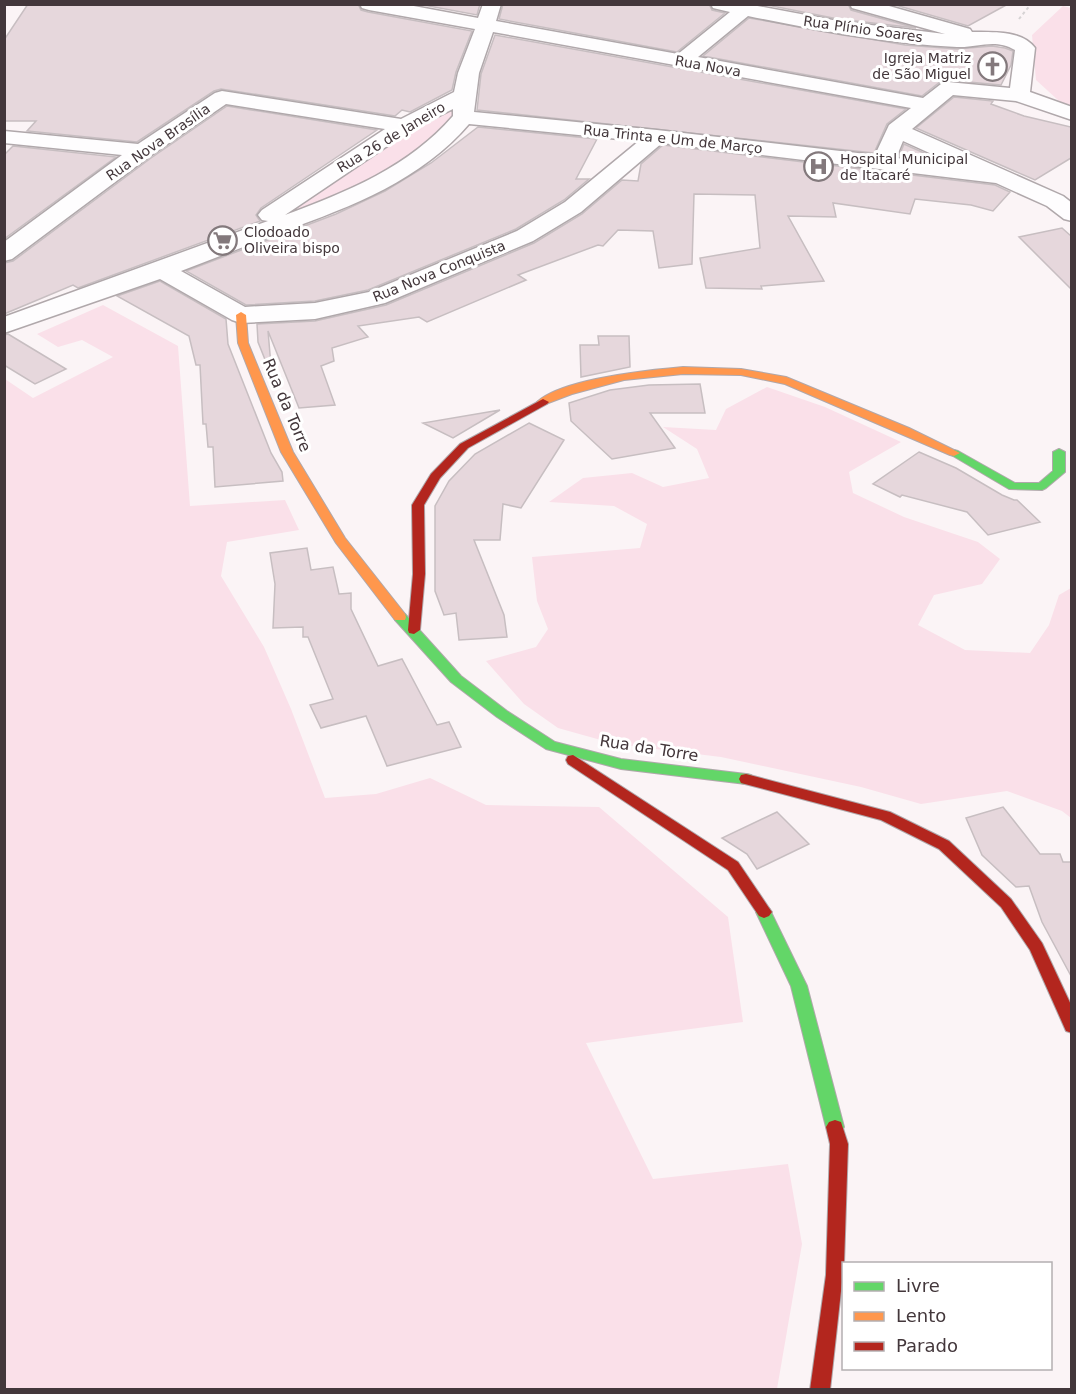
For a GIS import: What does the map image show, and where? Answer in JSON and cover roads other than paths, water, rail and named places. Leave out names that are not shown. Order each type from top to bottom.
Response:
[{"type":"street","name":"Rua Nova","points":[[369,4],[929,105]]},
{"type":"street","points":[[463,106],[470,63],[487,26],[492,4]]},
{"type":"street","name":"Rua Plínio Soares","points":[[720,4],[877,33],[956,41],[963,41],[966,36]]},
{"type":"street","points":[[859,4],[966,36],[1001,39],[1021,44],[1025,48],[1019,95]]},
{"type":"street","points":[[681,61],[744,10]]},
{"type":"street","points":[[883,162],[897,130],[948,88],[1019,95],[1071,114]]},
{"type":"street","name":"Rua Nova Brasília","points":[[4,254],[142,150],[222,97],[404,126]]},
{"type":"street","name":"Rua 26 de Janeiro","points":[[220,249],[404,126],[463,106]]},
{"type":"street","name":"Rua 26 de Janeiro","points":[[4,326],[162,271],[343,201],[394,176],[453,132],[463,106]]},
{"type":"street","name":"Rua Trinta e Um de Março","points":[[463,106],[657,136],[1004,177]]},
{"type":"street","points":[[897,130],[1055,201],[1071,214]]},
{"type":"street","name":"Rua Nova Conquista","points":[[241,315],[315,312],[376,298],[525,236],[573,207],[657,136]]},
{"type":"street","points":[[4,137],[142,150]]},
{"type":"street","points":[[162,271],[241,315]]},
{"type":"street","name":"Rua da Torre","points":[[241,315],[243,344],[286,452],[340,540],[384,599],[414,630],[456,680],[502,714],[552,746],[621,764],[752,780],[885,816],[944,845],[1006,903],[1036,946],[1071,1026]]},
{"type":"street","points":[[414,630],[419,574],[418,504],[435,476],[464,446],[507,420],[557,395],[607,380],[672,371],[727,371],[770,376],[908,430],[966,459],[1013,487],[1042,486],[1059,472],[1059,452]]},
{"type":"street","points":[[552,746],[733,866],[763,911],[799,986],[839,1144],[835,1275],[820,1389]]},
{"type":"place","name":"Igreja Matriz de São Miguel","points":[[992,66]]},
{"type":"place","name":"Hospital Municipal de Itacaré","points":[[819,167]]},
{"type":"place","name":"Clodoado Oliveira bispo","points":[[223,240]]}]
